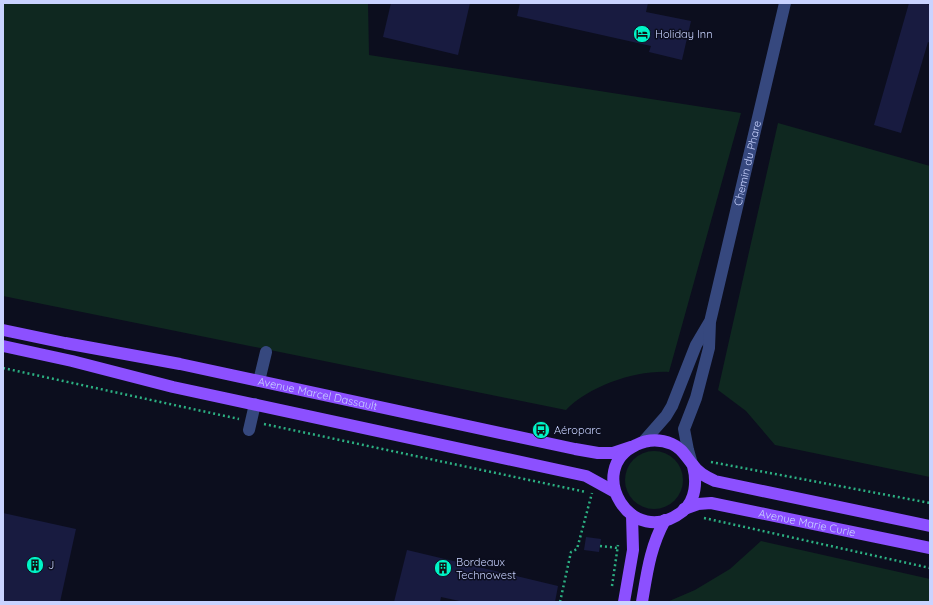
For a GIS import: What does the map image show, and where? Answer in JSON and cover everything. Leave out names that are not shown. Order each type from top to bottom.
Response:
[{"type":"main road","name":"Avenue Marcel Dassault","points":[[3,330],[180,364],[530,440],[598,453],[613,453],[631,447]]},
{"type":"main road","name":"Avenue Marcel Dassault","points":[[3,346],[72,361],[173,386],[586,476],[615,492]]},
{"type":"main road","points":[[659,440],[673,444],[685,453],[693,466],[696,475],[694,494],[684,509],[673,518],[659,522],[645,521],[632,515],[621,505],[615,492],[613,482],[614,472],[618,462],[624,454],[631,447],[644,441],[659,440]]},
{"type":"main road","name":"Avenue Marie Curie","points":[[693,466],[704,476],[715,481],[930,526]]},
{"type":"main road","name":"Avenue Marie Curie","points":[[684,509],[698,504],[711,503],[930,548]]},
{"type":"main road","points":[[624,602],[633,550],[632,515]]},
{"type":"main road","points":[[642,602],[650,554],[657,534],[665,520]]},
{"type":"street","name":"Chemin du Phare","points":[[693,466],[684,429],[696,398],[709,348],[710,322],[785,3]]},
{"type":"street","name":"Chemin du Phare","points":[[644,441],[666,416],[672,406],[696,345],[710,322]]},
{"type":"street","points":[[259,381],[266,352]]},
{"type":"street","points":[[250,426],[255,404]]},
{"type":"path","points":[[3,368],[250,426],[592,493],[577,549],[571,552],[560,602]]},
{"type":"path","points":[[712,462],[930,503]]},
{"type":"path","points":[[703,518],[930,568]]},
{"type":"path","points":[[611,587],[619,541]]},
{"type":"path","points":[[600,546],[618,548]]},
{"type":"green space","points":[[3,3],[368,3],[369,55],[741,113],[669,372],[642,374],[614,381],[587,394],[566,410],[3,296]]},
{"type":"green space","points":[[778,123],[930,166],[930,477],[775,445],[746,411],[718,390]]},
{"type":"green space","points":[[654,451],[665,453],[678,464],[681,469],[683,480],[681,491],[670,504],[665,507],[654,509],[643,507],[630,496],[627,491],[625,480],[627,469],[638,456],[643,453]]},
{"type":"green space","points":[[761,541],[930,579],[930,602],[667,602],[695,590],[730,569]]},
{"type":"building","points":[[391,3],[470,3],[458,55],[383,37]]},
{"type":"building","name":"Holiday Inn","points":[[520,3],[648,3],[646,12],[691,21],[682,60],[649,52],[651,46],[517,16]]},
{"type":"building","points":[[909,3],[923,3],[930,5],[930,43],[928,42],[901,133],[874,125]]},
{"type":"building","name":"J","points":[[3,513],[76,529],[60,602],[3,602]]},
{"type":"building","points":[[586,537],[601,539],[599,552],[584,550]]},
{"type":"building","name":"Bordeaux Technowest","points":[[407,550],[558,586],[555,602],[464,602],[441,597],[440,602],[394,602]]},
{"type":"place","name":"Holiday Inn","points":[[642,34]]},
{"type":"place","name":"Aéroparc","points":[[541,430]]},
{"type":"place","name":"J","points":[[35,565]]},
{"type":"place","name":"Bordeaux Technowest","points":[[443,568]]}]
